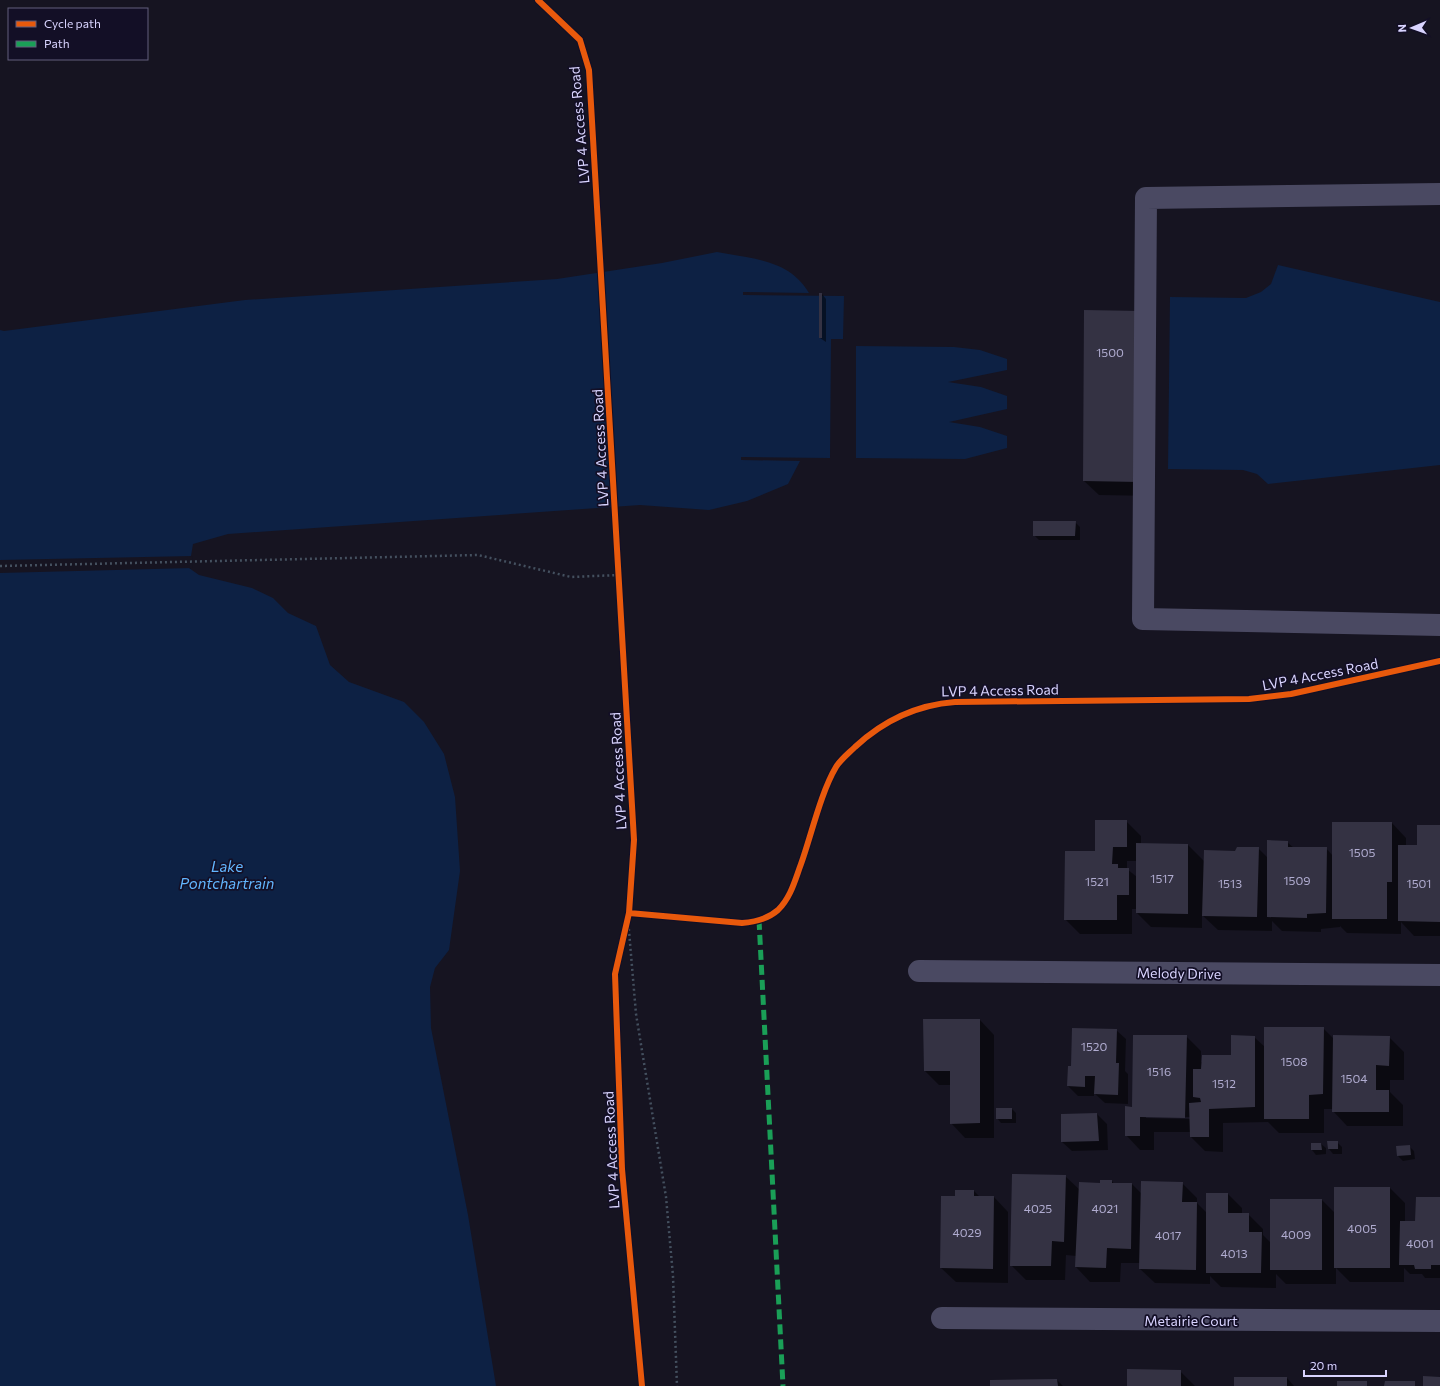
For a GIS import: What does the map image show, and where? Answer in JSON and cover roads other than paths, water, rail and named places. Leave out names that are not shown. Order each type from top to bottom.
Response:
[{"type":"street","points":[[1440,194],[1146,198],[1144,619],[1440,625]]},
{"type":"street","name":"Melody Drive","points":[[919,971],[1440,976]]},
{"type":"street","name":"Metairie Court","points":[[942,1318],[1440,1321]]},
{"type":"water","name":"Lake Pontchartrain","points":[[717,252],[769,262],[791,273],[801,282],[809,293],[743,292],[743,295],[844,296],[843,339],[831,339],[830,458],[741,457],[741,460],[800,461],[788,484],[747,501],[709,510],[640,505],[228,534],[193,544],[189,568],[199,575],[252,588],[273,598],[288,613],[316,626],[330,665],[349,682],[404,702],[424,722],[444,754],[455,797],[460,871],[449,950],[435,968],[430,987],[431,1028],[468,1215],[496,1386],[0,1386],[0,330],[4,331],[245,300],[557,279],[662,263]]},
{"type":"water","points":[[1278,265],[1440,302],[1440,465],[1268,484],[1257,474],[1243,470],[1168,469],[1170,297],[1246,298],[1261,292],[1271,284]]},
{"type":"water","points":[[856,346],[954,347],[980,350],[1007,359],[1007,370],[948,382],[981,387],[1007,396],[1007,409],[949,422],[980,427],[1007,436],[1007,448],[965,459],[856,458]]}]
